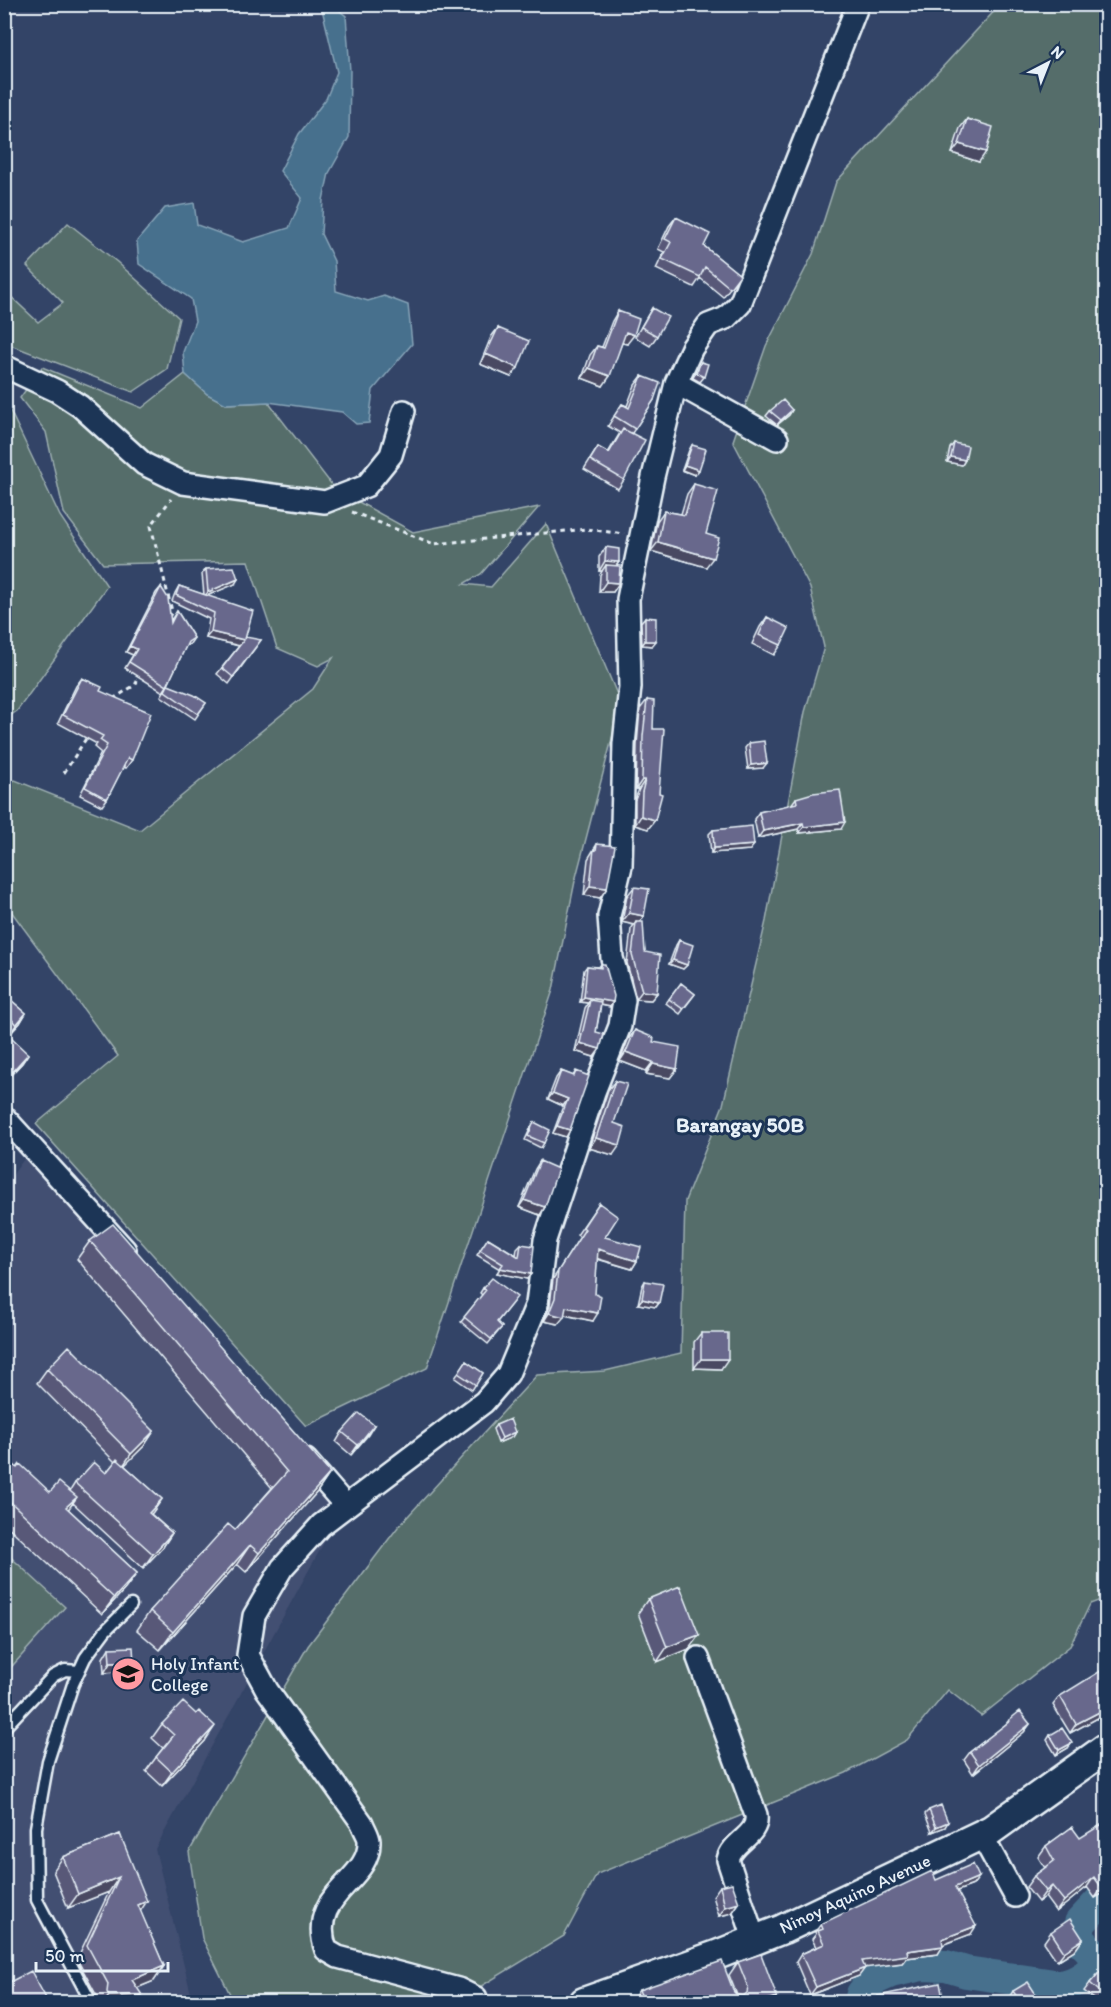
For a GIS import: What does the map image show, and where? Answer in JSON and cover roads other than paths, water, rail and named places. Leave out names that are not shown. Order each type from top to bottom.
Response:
[{"type":"main road","name":"Ninoy Aquino Avenue","points":[[584,2002],[715,1961],[753,1940],[783,1929],[991,1830],[1107,1748]]},
{"type":"street","points":[[477,1998],[458,1989],[338,1957],[326,1950],[322,1926],[332,1898],[364,1861],[369,1841],[363,1823],[267,1690],[248,1655],[254,1616],[282,1568],[321,1524],[484,1402],[508,1374],[537,1304],[544,1240],[620,1026],[624,1000],[612,958],[609,916],[621,866],[624,744],[630,687],[628,599],[653,477],[676,383],[692,348],[708,325],[726,318],[740,304],[858,4]]},
{"type":"street","points":[[4,366],[57,391],[80,406],[144,464],[183,483],[325,502],[366,486],[391,455],[404,411]]},
{"type":"street","points":[[676,383],[777,439]]},
{"type":"street","points":[[4,1117],[136,1263]]},
{"type":"street","points":[[291,1443],[345,1506]]},
{"type":"street","points":[[698,1658],[756,1815],[757,1822],[752,1831],[733,1849],[728,1860],[753,1940]]},
{"type":"street","points":[[981,1834],[1015,1896]]},
{"type":"lane","points":[[91,2002],[37,1900],[36,1827],[48,1761],[79,1671],[85,1658],[105,1631],[132,1605]]},
{"type":"lane","points":[[4,1728],[53,1676],[65,1670],[79,1671]]},
{"type":"waterway","points":[[860,2002],[862,1994],[873,1980],[891,1972],[922,1965],[946,1966],[966,1972],[1061,1986],[1072,1983],[1089,1972],[1095,1962],[1091,1951],[1078,1938],[1080,1923],[1106,1895]]},
{"type":"place","name":"Holy Infant College","points":[[128,1674]]},
{"type":"district","name":"Barangay 50B","points":[[740,1125]]}]
